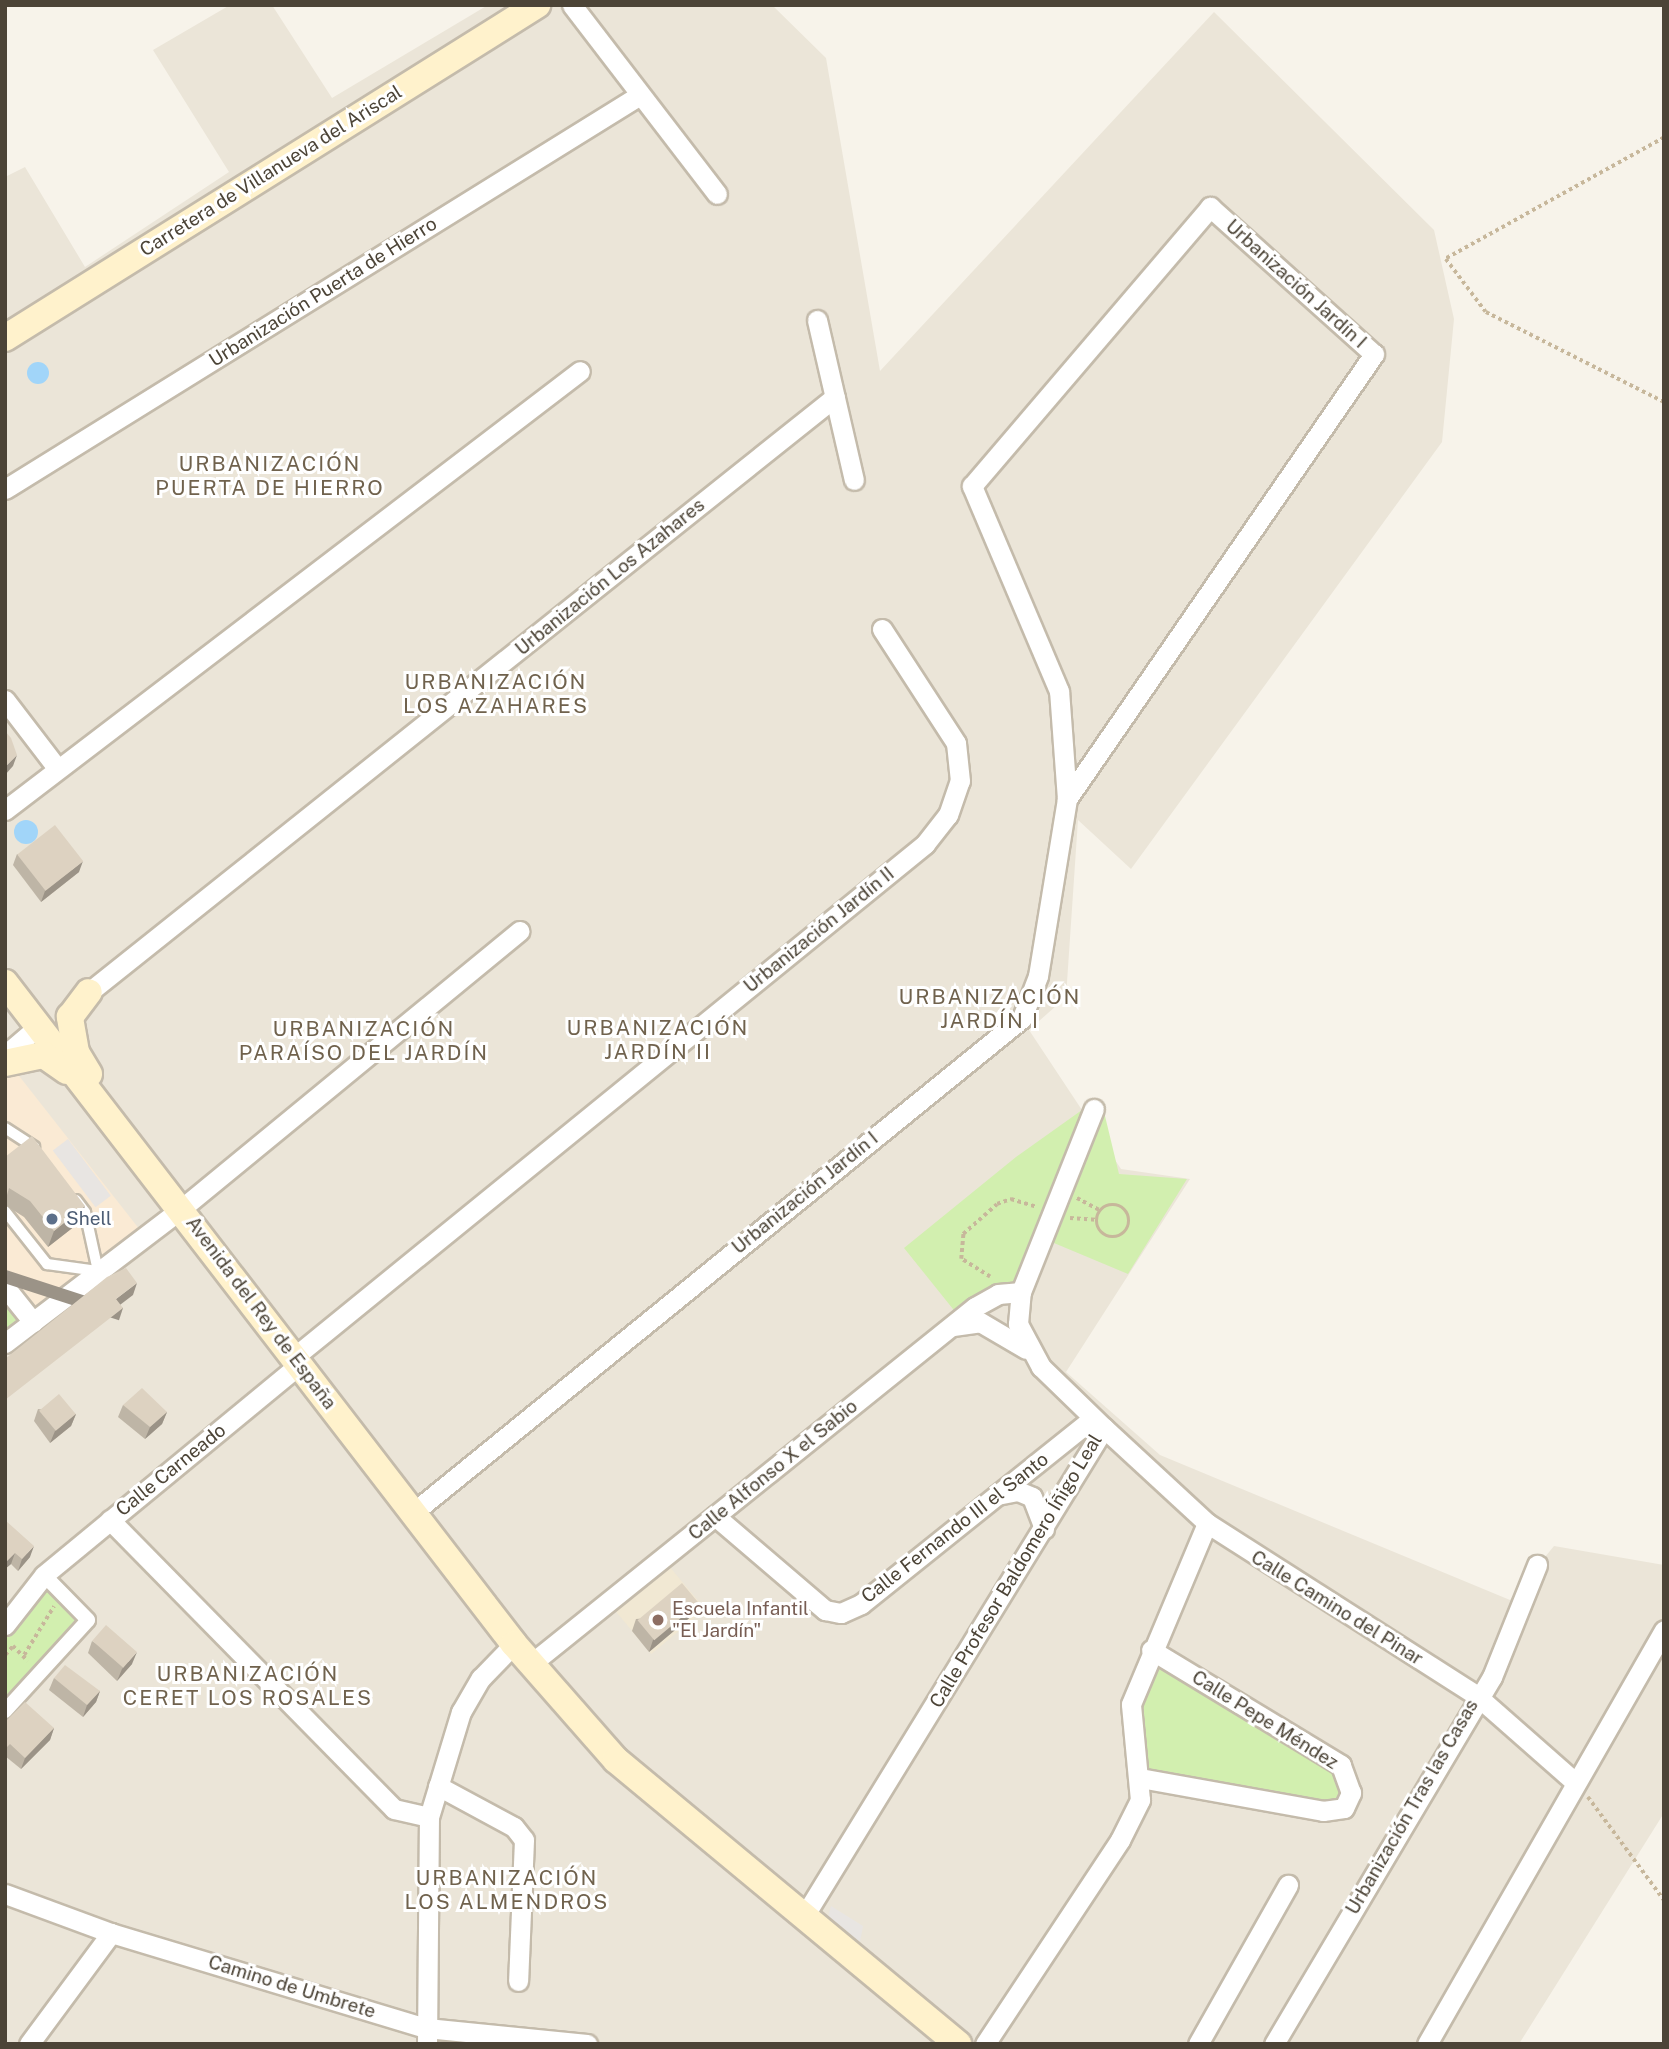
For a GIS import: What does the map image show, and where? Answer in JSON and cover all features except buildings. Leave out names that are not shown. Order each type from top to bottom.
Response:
[{"type":"main road","name":"Carretera de Villanueva del Ariscal","points":[[5,338],[537,5]]},
{"type":"main road","points":[[11,991],[49,1008],[89,992]]},
{"type":"main road","name":"Avenida del Rey de España","points":[[11,991],[523,1653],[617,1760],[803,1918],[958,2044]]},
{"type":"main road","points":[[89,992],[70,1017],[76,1052],[122,1134]]},
{"type":"main road","points":[[5,1063],[44,1055],[80,1080]]},
{"type":"street","points":[[572,5],[717,194]]},
{"type":"street","name":"Urbanización Puerta de Hierro","points":[[5,489],[640,95]]},
{"type":"street","name":"Urbanización Jardín I","points":[[415,1511],[1022,1018],[1038,976],[1067,799],[1059,691],[972,486],[1210,207],[1374,354],[1067,799]]},
{"type":"street","points":[[817,320],[854,480]]},
{"type":"street","points":[[5,810],[580,371]]},
{"type":"street","name":"Urbanización Los Azahares","points":[[89,992],[835,397]]},
{"type":"street","name":"Urbanización Jardín II","points":[[296,1362],[941,825],[960,782],[956,743],[882,629]]},
{"type":"street","points":[[5,700],[57,768]]},
{"type":"street","points":[[5,1343],[181,1209],[519,931]]},
{"type":"street","points":[[5,1055],[39,1026]]},
{"type":"street","points":[[1026,1349],[1018,1324],[1021,1292],[1094,1109]]},
{"type":"street","points":[[5,1287],[33,1322]]},
{"type":"street","points":[[998,1294],[1021,1292]]},
{"type":"street","name":"Calle Alfonso X el Sabio","points":[[426,2036],[429,1817],[461,1712],[481,1678],[523,1653],[715,1517],[953,1326],[998,1294]]},
{"type":"street","name":"Calle Profesor Baldomero Íñigo Leal","points":[[803,1918],[1044,1530],[1098,1423],[1026,1349],[980,1322],[953,1326]]},
{"type":"street","name":"Calle Carneado","points":[[5,1625],[44,1575],[296,1362]]},
{"type":"street","name":"Calle Fernando III el Santo","points":[[715,1517],[825,1610],[841,1613],[861,1604],[996,1496],[1098,1423]]},
{"type":"street","name":"Calle Camino del Pinar","points":[[1098,1423],[1208,1523],[1477,1696],[1575,1782]]},
{"type":"street","points":[[996,1496],[1018,1491],[1032,1497],[1044,1530]]},
{"type":"street","points":[[110,1520],[394,1809],[429,1817]]},
{"type":"street","points":[[985,2044],[1120,1840],[1140,1800],[1131,1704],[1151,1650],[1208,1523]]},
{"type":"street","name":"Urbanización Tras las Casas","points":[[1275,2044],[1477,1696],[1492,1677],[1537,1565]]},
{"type":"street","points":[[5,1711],[88,1620],[44,1575]]},
{"type":"street","points":[[1427,2044],[1664,1630]]},
{"type":"street","name":"Calle Pepe Méndez","points":[[1140,1778],[1323,1811],[1344,1808],[1351,1793],[1341,1765],[1151,1650]]},
{"type":"street","points":[[438,1786],[514,1827],[524,1840],[518,1981]]},
{"type":"street","points":[[1198,2044],[1288,1885]]},
{"type":"street","name":"Camino de Umbrete","points":[[5,1894],[111,1933],[426,2036],[587,2044]]},
{"type":"street","points":[[29,2044],[111,1933]]},
{"type":"lane","points":[[5,1128],[31,1142],[46,1162]]},
{"type":"lane","points":[[5,1211],[47,1264],[98,1272],[85,1212],[70,1192]]},
{"type":"path","points":[[1664,138],[1446,259],[1486,312],[1664,402]]},
{"type":"path","points":[[998,1294],[988,1273],[961,1259],[963,1234],[1011,1199],[1051,1214],[1096,1220],[1108,1236],[1127,1229],[1123,1208],[1100,1210],[1062,1189]]},
{"type":"path","points":[[1096,1220],[1100,1210]]},
{"type":"path","points":[[5,1655],[13,1646],[23,1656],[39,1637],[59,1591]]},
{"type":"path","points":[[1575,1782],[1664,1900]]},
{"type":"shaded area","points":[[230,5],[272,5],[332,98],[488,5],[772,5],[826,58],[880,371],[1214,12],[1434,230],[1454,319],[1442,442],[1131,869],[1078,820],[1066,997],[1029,1030],[1121,1169],[1190,1179],[1066,1372],[1160,1455],[1510,1600],[1554,1546],[1664,1565],[1664,1813],[1519,2044],[5,2044],[5,177],[25,167],[85,267],[229,172],[153,50]]},
{"type":"shaded area","points":[[5,1058],[140,1230],[33,1311],[5,1275]]},
{"type":"shaded area","points":[[68,1139],[111,1196],[96,1207],[53,1150]]},
{"type":"shaded area","name":"Escuela Infantil \"El Jardín\"","points":[[669,1566],[705,1609],[651,1654],[615,1611]]},
{"type":"shaded area","points":[[831,1906],[863,1926],[860,1942],[828,1917]]},
{"type":"green space","points":[[1094,1109],[1105,1116],[1119,1174],[1187,1179],[1128,1274],[1042,1238],[1021,1292],[961,1319],[904,1248],[1016,1157],[1082,1110]]},
{"type":"green space","points":[[5,1287],[33,1322],[5,1343]]},
{"type":"green space","points":[[44,1575],[88,1620],[5,1711],[5,1625]]},
{"type":"green space","points":[[1151,1650],[1341,1765],[1344,1808],[1140,1778],[1132,1735]]},
{"type":"water","points":[[38,362],[46,365],[49,373],[46,381],[38,384],[30,381],[27,373],[30,365]]},
{"type":"water","points":[[26,820],[37,827],[38,832],[31,843],[26,844],[15,837],[14,832],[21,821]]},
{"type":"place","name":"Shell","points":[[52,1219]]},
{"type":"place","name":"Escuela Infantil \"El Jardín\"","points":[[658,1620]]},
{"type":"district","name":"URBANIZACIÓN PUERTA DE HIERRO","points":[[270,476]]},
{"type":"district","name":"URBANIZACIÓN LOS AZAHARES","points":[[496,694]]},
{"type":"district","name":"URBANIZACIÓN JARDÍN I","points":[[990,1009]]},
{"type":"district","name":"URBANIZACIÓN JARDÍN II","points":[[658,1040]]},
{"type":"district","name":"URBANIZACIÓN PARAÍSO DEL JARDÍN","points":[[364,1041]]},
{"type":"district","name":"URBANIZACIÓN CERET LOS ROSALES","points":[[248,1686]]},
{"type":"district","name":"URBANIZACIÓN LOS ALMENDROS","points":[[507,1890]]}]
